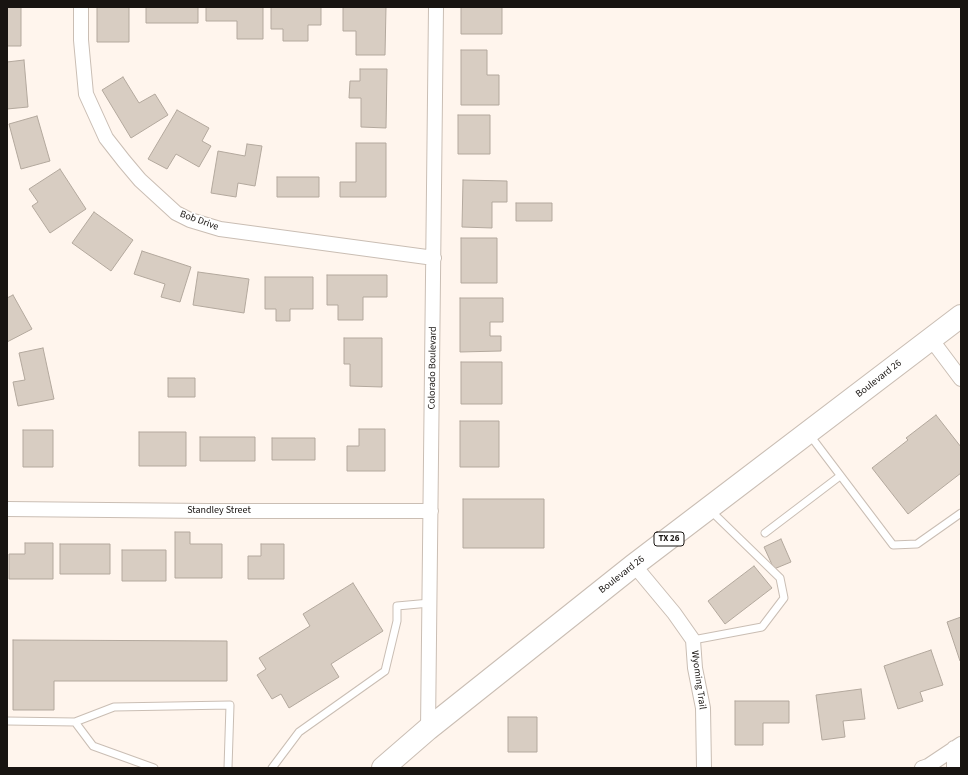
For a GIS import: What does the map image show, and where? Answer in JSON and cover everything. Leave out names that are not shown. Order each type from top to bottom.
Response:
[{"type":"main road","name":"Boulevard 26","points":[[383,768],[428,729],[634,565],[961,316]]},
{"type":"street","name":"Bob Drive","points":[[81,7],[81,40],[86,94],[106,138],[140,180],[176,213],[190,220],[220,229],[434,258]]},
{"type":"street","name":"Colorado Boulevard","points":[[428,729],[432,511],[436,7]]},
{"type":"street","points":[[931,339],[961,378]]},
{"type":"street","name":"Standley Street","points":[[7,509],[432,511]]},
{"type":"street","name":"Wyoming Trail","points":[[634,565],[674,613],[693,640],[695,668],[703,708],[704,768]]},
{"type":"street","points":[[922,768],[928,766],[958,746]]},
{"type":"street","points":[[954,768],[958,746]]},
{"type":"lane","points":[[808,434],[893,545],[917,544],[961,513]]},
{"type":"lane","points":[[765,533],[840,476]]},
{"type":"lane","points":[[693,640],[762,627],[784,598],[780,578],[709,509]]},
{"type":"lane","points":[[272,768],[299,732],[385,671],[397,621],[397,606],[430,603]]},
{"type":"lane","points":[[7,721],[75,722],[114,706],[230,705],[228,768]]},
{"type":"lane","points":[[75,722],[93,746],[154,768]]},
{"type":"building","points":[[7,7],[21,7],[21,46],[7,46]]},
{"type":"building","points":[[97,7],[129,7],[129,42],[97,42]]},
{"type":"building","points":[[146,7],[198,7],[198,23],[146,23]]},
{"type":"building","points":[[206,7],[263,7],[263,39],[237,39],[237,21],[206,21]]},
{"type":"building","points":[[271,7],[321,7],[321,25],[308,25],[308,41],[283,41],[283,29],[271,29]]},
{"type":"building","points":[[343,7],[386,7],[385,55],[356,55],[356,31],[343,31]]},
{"type":"building","points":[[461,7],[502,7],[502,34],[461,34]]},
{"type":"building","points":[[461,50],[487,50],[487,75],[499,75],[499,105],[461,105]]},
{"type":"building","points":[[24,60],[28,107],[7,109],[7,62]]},
{"type":"building","points":[[360,69],[387,69],[386,128],[361,127],[361,98],[349,98],[350,81],[360,81]]},
{"type":"building","points":[[123,77],[139,103],[155,94],[168,115],[131,138],[102,90]]},
{"type":"building","points":[[177,110],[209,128],[202,141],[211,146],[199,167],[176,154],[167,169],[148,159]]},
{"type":"building","points":[[458,115],[490,115],[490,154],[458,154]]},
{"type":"building","points":[[37,116],[50,161],[21,169],[9,124]]},
{"type":"building","points":[[356,143],[386,143],[386,197],[340,197],[340,182],[356,182]]},
{"type":"building","points":[[247,144],[262,146],[255,186],[238,183],[236,197],[211,193],[218,151],[245,156]]},
{"type":"building","points":[[60,169],[86,209],[50,233],[32,206],[38,202],[29,189]]},
{"type":"building","points":[[277,177],[319,177],[319,197],[277,197]]},
{"type":"building","points":[[463,180],[507,181],[507,202],[492,202],[492,228],[462,227]]},
{"type":"building","points":[[516,203],[552,203],[552,221],[516,221]]},
{"type":"building","points":[[94,212],[133,240],[111,271],[72,243]]},
{"type":"building","points":[[461,238],[497,238],[497,283],[461,283]]},
{"type":"building","points":[[142,251],[191,267],[180,302],[161,297],[165,284],[134,274]]},
{"type":"building","points":[[198,272],[249,279],[244,313],[193,305]]},
{"type":"building","points":[[327,275],[387,275],[387,297],[363,297],[363,320],[338,320],[338,305],[327,305]]},
{"type":"building","points":[[265,277],[313,277],[313,309],[290,309],[290,321],[276,321],[276,309],[265,309]]},
{"type":"building","points":[[13,295],[32,329],[7,342],[7,298]]},
{"type":"building","points":[[460,298],[503,298],[503,322],[490,322],[490,336],[501,336],[501,351],[460,352]]},
{"type":"building","points":[[344,338],[382,338],[382,387],[350,386],[350,364],[344,364]]},
{"type":"building","points":[[43,348],[54,399],[18,406],[13,382],[25,380],[19,353]]},
{"type":"building","points":[[461,362],[502,362],[502,404],[461,404]]},
{"type":"building","points":[[168,378],[195,378],[195,397],[168,397]]},
{"type":"building","points":[[936,415],[961,447],[961,473],[908,514],[872,468],[908,440],[906,438]]},
{"type":"building","points":[[460,421],[499,421],[499,467],[460,467]]},
{"type":"building","points":[[359,429],[385,429],[385,471],[347,471],[347,446],[359,446]]},
{"type":"building","points":[[23,430],[53,430],[53,467],[23,467]]},
{"type":"building","points":[[139,432],[186,432],[186,466],[139,466]]},
{"type":"building","points":[[200,437],[255,437],[255,461],[200,461]]},
{"type":"building","points":[[272,438],[315,438],[315,460],[272,460]]},
{"type":"building","points":[[463,499],[544,499],[544,548],[463,548]]},
{"type":"building","points":[[175,532],[190,532],[190,544],[222,544],[222,578],[175,578]]},
{"type":"building","points":[[781,539],[791,562],[774,569],[764,547]]},
{"type":"building","points":[[25,543],[53,543],[53,579],[9,579],[9,554],[25,554]]},
{"type":"building","points":[[60,544],[110,544],[110,574],[60,574]]},
{"type":"building","points":[[261,544],[284,544],[284,579],[248,579],[248,556],[261,556]]},
{"type":"building","points":[[122,550],[166,550],[166,581],[122,581]]},
{"type":"building","points":[[754,566],[772,588],[725,624],[708,601]]},
{"type":"building","points":[[353,583],[383,631],[331,664],[339,677],[289,708],[281,694],[272,699],[257,675],[266,669],[259,658],[310,626],[303,614]]},
{"type":"building","points":[[961,617],[961,660],[960,661],[947,622]]},
{"type":"building","points":[[13,640],[227,641],[227,681],[54,681],[54,710],[13,710]]},
{"type":"building","points":[[931,650],[943,685],[920,692],[923,701],[898,709],[884,666]]},
{"type":"building","points":[[861,689],[865,719],[843,721],[845,737],[822,740],[816,695]]},
{"type":"building","points":[[735,701],[789,701],[789,723],[763,723],[763,745],[735,745]]},
{"type":"building","points":[[508,717],[537,717],[537,752],[508,752]]}]
